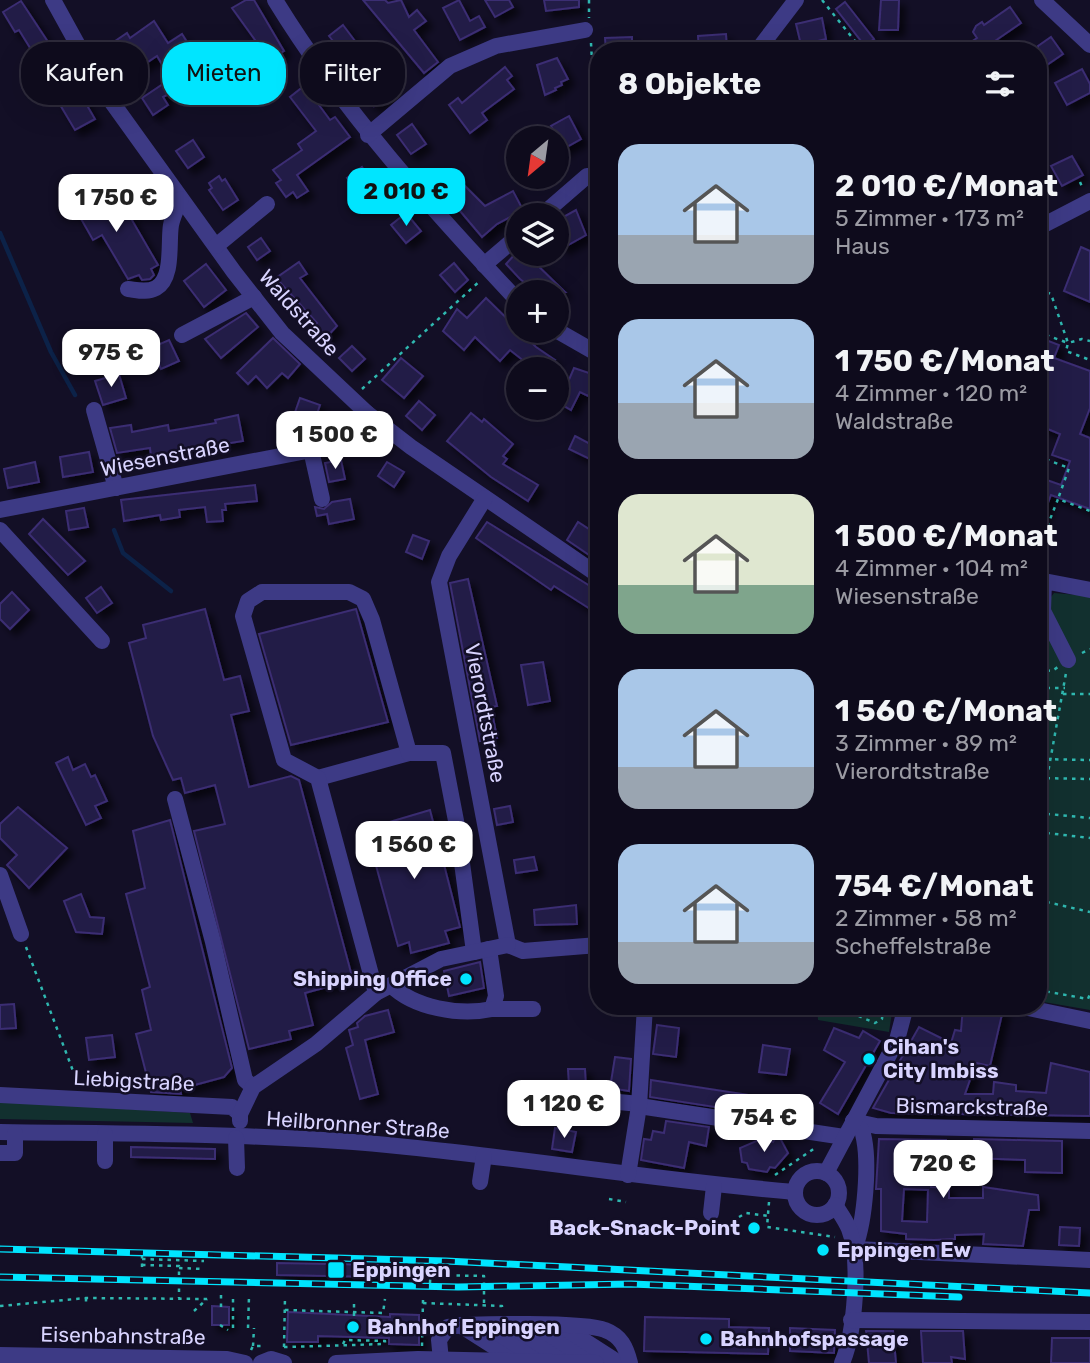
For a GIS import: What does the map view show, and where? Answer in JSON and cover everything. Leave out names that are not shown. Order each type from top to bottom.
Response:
[{"type":"street","name":"Waldstraße","points":[[53,0],[102,87],[181,199],[282,333],[367,413],[590,570]]},
{"type":"street","points":[[275,0],[308,55],[368,135],[506,288]]},
{"type":"street","points":[[764,42],[796,0]]},
{"type":"street","points":[[1042,0],[1090,45]]},
{"type":"street","points":[[368,135],[450,66],[496,46],[585,30]]},
{"type":"street","points":[[556,203],[587,176]]},
{"type":"street","points":[[128,289],[146,291],[157,288],[165,278],[171,248],[171,227],[181,199]]},
{"type":"street","points":[[1047,223],[1090,201]]},
{"type":"street","points":[[216,246],[267,204]]},
{"type":"street","points":[[487,268],[506,248]]},
{"type":"street","points":[[182,335],[254,297]]},
{"type":"street","points":[[569,337],[590,349]]},
{"type":"street","points":[[94,410],[116,488]]},
{"type":"street","name":"Wiesenstraße","points":[[0,510],[321,448],[350,431],[367,413]]},
{"type":"street","points":[[311,450],[322,499]]},
{"type":"street","name":"Vierordtstraße","points":[[485,498],[449,556],[439,582],[508,945]]},
{"type":"street","points":[[0,530],[102,641]]},
{"type":"street","points":[[1047,577],[1058,569]]},
{"type":"street","points":[[1047,582],[1089,590]]},
{"type":"street","points":[[409,753],[372,620],[363,599],[349,592],[262,592],[248,601],[243,615],[284,760],[318,778],[409,753],[443,753],[482,950],[496,996],[492,1009]]},
{"type":"street","points":[[1047,619],[1068,660]]},
{"type":"street","points":[[318,778],[384,989],[425,1005],[533,1009]]},
{"type":"street","points":[[175,799],[213,942],[244,1080],[253,1087]]},
{"type":"street","points":[[0,875],[21,934]]},
{"type":"street","points":[[237,1168],[240,1114],[253,1087],[316,1044],[384,989],[441,958],[508,945],[523,951],[590,946]]},
{"type":"street","points":[[1047,1012],[1090,1021]]},
{"type":"street","points":[[628,1175],[640,1105],[645,1015]]},
{"type":"street","points":[[826,1173],[897,1040],[904,1015]]},
{"type":"street","name":"Liebigstraße","points":[[0,1095],[232,1107],[240,1114]]},
{"type":"street","points":[[565,1097],[640,1105],[844,1137]]},
{"type":"street","points":[[842,1363],[851,1320],[855,1249],[862,1221],[865,1163],[862,1130],[853,1121]]},
{"type":"street","name":"Bismarckstraße","points":[[853,1121],[876,1126],[1090,1131]]},
{"type":"street","points":[[0,1153],[15,1153],[8,1133]]},
{"type":"street","name":"Heilbronner Straße","points":[[8,1133],[239,1138],[405,1146],[628,1175],[795,1192]]},
{"type":"street","points":[[104,1134],[106,1161]]},
{"type":"street","points":[[480,1182],[484,1156]]},
{"type":"street","points":[[826,1173],[838,1187],[835,1206],[849,1228],[855,1249]]},
{"type":"street","points":[[826,1173],[808,1174],[799,1181],[795,1192],[800,1207],[810,1214],[826,1213],[835,1206]]},
{"type":"street","points":[[710,1213],[714,1185]]},
{"type":"street","points":[[855,1249],[1090,1260]]},
{"type":"street","points":[[851,1320],[1090,1322]]},
{"type":"street","points":[[460,1325],[517,1362]]},
{"type":"street","points":[[486,1325],[543,1362]]},
{"type":"street","points":[[441,1360],[441,1334],[448,1326],[486,1325],[595,1327],[614,1334],[625,1345],[628,1363],[637,1363]]},
{"type":"street","points":[[512,1326],[569,1363]]},
{"type":"street","points":[[537,1326],[595,1363]]},
{"type":"street","points":[[563,1327],[619,1363]]},
{"type":"street","name":"Eisenbahnstraße","points":[[0,1355],[227,1359],[245,1363]]},
{"type":"street","points":[[261,1363],[284,1355]]},
{"type":"street","points":[[336,1363],[441,1360],[595,1363]]},
{"type":"path","points":[[589,0],[590,16],[585,30],[591,42]]},
{"type":"path","points":[[822,0],[856,42]]},
{"type":"path","points":[[587,176],[590,170]]},
{"type":"path","points":[[353,400],[487,268]]},
{"type":"path","points":[[1047,293],[1051,294],[1068,343],[1066,351],[1090,360]]},
{"type":"path","points":[[1047,335],[1068,343],[1082,339],[1090,341]]},
{"type":"path","points":[[1047,460],[1069,468],[1047,527]]},
{"type":"path","points":[[1058,499],[1090,511]]},
{"type":"path","points":[[1047,671],[1052,671],[1068,660]]},
{"type":"path","points":[[1047,773],[1065,688],[1068,660]]},
{"type":"path","points":[[1047,687],[1065,688]]},
{"type":"path","points":[[1063,694],[1090,694]]},
{"type":"path","points":[[1049,760],[1090,760]]},
{"type":"path","points":[[1047,779],[1090,779]]},
{"type":"path","points":[[1047,815],[1090,818]]},
{"type":"path","points":[[1047,831],[1090,838]]},
{"type":"path","points":[[1047,902],[1090,912]]},
{"type":"path","points":[[31,960],[80,1088]]},
{"type":"path","points":[[1047,992],[1088,999],[1090,994]]},
{"type":"path","points":[[857,1015],[876,1023],[882,1019],[882,1015]]},
{"type":"path","points":[[609,1199],[626,1202]]},
{"type":"path","points":[[739,1217],[746,1213],[768,1216]]},
{"type":"path","points":[[204,1261],[142,1258],[142,1266],[204,1269]]},
{"type":"path","points":[[430,1283],[431,1264]]},
{"type":"path","points":[[178,1298],[179,1268]]},
{"type":"path","points":[[431,1275],[484,1276],[484,1305]]},
{"type":"path","points":[[221,1295],[221,1307]]},
{"type":"path","points":[[233,1296],[233,1328]]},
{"type":"path","points":[[248,1328],[249,1296]]},
{"type":"path","points":[[0,1306],[86,1298],[208,1297],[194,1311]]},
{"type":"path","points":[[284,1355],[285,1297]]},
{"type":"path","points":[[86,1298],[86,1306]]},
{"type":"path","points":[[122,1298],[122,1304]]},
{"type":"path","points":[[155,1303],[156,1298]]},
{"type":"path","points":[[354,1299],[354,1314]]},
{"type":"path","points":[[285,1310],[384,1313],[385,1299]]},
{"type":"path","points":[[422,1348],[423,1302],[502,1306]]},
{"type":"path","points":[[446,1302],[446,1315]]},
{"type":"path","points":[[18,1303],[18,1309]]},
{"type":"path","points":[[220,1325],[228,1330]]},
{"type":"path","points":[[245,1363],[253,1346],[254,1328]]},
{"type":"path","points":[[253,1346],[284,1355],[353,1341],[385,1341],[385,1345],[353,1341]]},
{"type":"green space","points":[[1054,593],[1090,596],[1090,1010],[1047,1003],[1047,602]]},
{"type":"green space","points":[[818,1015],[892,1015],[889,1032],[818,1020]]},
{"type":"green space","points":[[0,1101],[190,1113],[193,1123],[0,1119]]},
{"type":"building","points":[[246,0],[254,0],[279,42],[252,42],[255,40],[232,8]]},
{"type":"building","points":[[363,0],[385,0],[388,3],[401,0],[409,17],[417,10],[426,21],[414,30],[438,62],[424,73],[405,50],[405,42],[398,42]]},
{"type":"building","points":[[459,0],[470,21],[479,16],[485,27],[460,40],[443,8]]},
{"type":"building","points":[[485,0],[509,0],[513,7],[495,17]]},
{"type":"building","points":[[544,0],[579,0],[579,7],[546,11]]},
{"type":"building","points":[[881,0],[899,0],[898,30],[879,30]]},
{"type":"building","points":[[21,1],[48,42],[26,42],[19,30],[15,32],[3,12]]},
{"type":"building","points":[[845,2],[874,39],[862,42],[836,9]]},
{"type":"building","points":[[1010,7],[1021,23],[996,42],[971,42],[977,38],[973,32],[976,26],[982,22],[984,25]]},
{"type":"building","points":[[822,18],[826,39],[800,42],[796,24]]},
{"type":"building","points":[[154,21],[167,42],[162,42],[162,64],[157,56],[148,62],[148,42],[114,42],[127,33],[130,38]]},
{"type":"building","points":[[343,25],[355,41],[334,42],[329,36]]},
{"type":"building","points":[[182,34],[187,42],[170,42]]},
{"type":"building","points":[[726,34],[726,42],[698,42],[698,36]]},
{"type":"building","points":[[632,37],[632,42],[605,42],[605,38]]},
{"type":"building","points":[[1051,37],[1063,54],[1047,65],[1047,42],[1044,42]]},
{"type":"building","points":[[557,58],[568,79],[561,82],[562,85],[555,88],[556,90],[545,95],[537,65]]},
{"type":"building","points":[[505,67],[512,76],[507,80],[514,89],[482,113],[487,120],[470,133],[449,105],[458,98],[462,103]]},
{"type":"building","points":[[1082,69],[1090,84],[1090,93],[1067,105],[1055,83]]},
{"type":"building","points":[[162,85],[162,105],[168,105],[153,115],[147,105],[148,94]]},
{"type":"building","points":[[300,89],[300,105],[319,105],[330,120],[335,117],[350,137],[297,175],[308,191],[297,198],[293,192],[286,197],[276,183],[281,180],[273,170],[302,150],[298,144],[316,131],[290,97]]},
{"type":"building","points":[[60,105],[87,105],[95,119],[75,130]]},
{"type":"building","points":[[569,116],[581,139],[569,146],[569,126],[551,126]]},
{"type":"building","points":[[412,124],[426,144],[411,154],[397,135]]},
{"type":"building","points":[[193,140],[204,157],[188,168],[176,151]]},
{"type":"building","points":[[1072,156],[1083,175],[1062,186],[1051,166]]},
{"type":"building","points":[[362,167],[375,186],[361,196],[347,178]]},
{"type":"building","points":[[453,174],[485,206],[513,191],[519,203],[506,203],[506,219],[482,237],[439,186]]},
{"type":"building","points":[[219,176],[222,181],[225,179],[238,200],[223,210],[209,190],[212,188],[209,183]]},
{"type":"building","points":[[97,185],[114,214],[125,208],[158,265],[151,269],[154,275],[150,279],[142,280],[139,275],[128,279],[102,235],[93,240],[71,201]]},
{"type":"building","points":[[576,210],[586,235],[569,245],[569,214]]},
{"type":"building","points":[[406,213],[421,231],[406,243],[391,225]]},
{"type":"building","points":[[261,238],[270,251],[257,260],[248,247]]},
{"type":"building","points":[[1081,247],[1090,251],[1090,302],[1064,291]]},
{"type":"building","points":[[299,262],[307,274],[300,278],[337,326],[323,341],[312,328],[317,323],[276,278]]},
{"type":"building","points":[[454,263],[468,280],[455,292],[440,275]]},
{"type":"building","points":[[206,264],[226,290],[204,307],[184,281]]},
{"type":"building","points":[[508,266],[538,266],[553,280],[521,280]]},
{"type":"building","points":[[486,298],[506,318],[506,343],[532,343],[551,357],[519,357],[510,350],[500,361],[475,337],[464,350],[443,331],[457,309],[467,318]]},
{"type":"building","points":[[246,313],[258,327],[221,358],[205,339]]},
{"type":"building","points":[[273,338],[300,364],[288,378],[282,373],[267,388],[256,376],[248,384],[237,373]]},
{"type":"building","points":[[169,340],[179,361],[161,369],[151,348]]},
{"type":"building","points":[[1047,340],[1059,345],[1054,358],[1090,371],[1090,408],[1080,434],[1090,438],[1090,509],[1051,495],[1047,505],[1047,480],[1061,485],[1070,461],[1052,455],[1060,434],[1047,429]]},
{"type":"building","points":[[352,346],[365,359],[352,371],[339,358]]},
{"type":"building","points":[[401,358],[423,376],[404,398],[382,380]]},
{"type":"building","points":[[574,368],[590,373],[590,392],[588,396],[580,392],[571,410],[569,380]]},
{"type":"building","points":[[119,374],[126,398],[103,405],[95,381]]},
{"type":"building","points":[[300,398],[320,405],[312,428],[292,421]]},
{"type":"building","points":[[419,401],[435,415],[422,430],[406,416]]},
{"type":"building","points":[[471,413],[482,422],[484,419],[513,444],[503,456],[507,459],[503,464],[538,485],[528,501],[491,477],[447,441]]},
{"type":"building","points":[[238,415],[243,441],[151,456],[150,448],[117,453],[110,428],[131,425],[132,432],[168,425],[169,431],[216,423],[215,420]]},
{"type":"building","points":[[575,436],[590,444],[590,459],[569,449]]},
{"type":"building","points":[[89,452],[93,472],[63,477],[60,457]]},
{"type":"building","points":[[341,460],[345,479],[329,482],[325,463]]},
{"type":"building","points":[[35,462],[39,482],[8,488],[4,469]]},
{"type":"building","points":[[387,462],[404,472],[394,487],[378,476]]},
{"type":"building","points":[[255,485],[257,501],[225,504],[226,510],[222,510],[223,521],[207,522],[205,507],[179,510],[180,517],[161,520],[160,515],[124,521],[121,500]]},
{"type":"building","points":[[350,499],[354,519],[329,524],[327,514],[317,516],[315,507],[324,509],[332,502]]},
{"type":"building","points":[[84,508],[88,527],[69,530],[66,511]]},
{"type":"building","points":[[43,519],[85,561],[68,575],[29,534]]},
{"type":"building","points":[[487,522],[590,586],[590,609],[554,586],[551,590],[476,538]]},
{"type":"building","points":[[578,522],[589,529],[590,556],[567,540]]},
{"type":"building","points":[[413,535],[429,541],[422,559],[406,552]]},
{"type":"building","points":[[468,579],[497,706],[491,707],[497,738],[480,741],[450,583]]},
{"type":"building","points":[[101,587],[112,603],[97,613],[86,598]]},
{"type":"building","points":[[12,592],[29,610],[10,629],[0,619],[0,604]]},
{"type":"building","points":[[205,609],[224,680],[240,676],[249,711],[231,715],[249,787],[291,776],[299,780],[353,980],[305,993],[313,1025],[289,1031],[291,1039],[249,1049],[194,831],[225,824],[215,785],[185,793],[181,778],[173,780],[153,736],[129,643],[146,638],[143,625]]},
{"type":"building","points":[[356,609],[388,722],[291,745],[259,634]]},
{"type":"building","points":[[543,662],[550,701],[528,705],[521,665]]},
{"type":"building","points":[[68,757],[73,770],[85,764],[91,777],[95,775],[107,801],[95,806],[101,818],[86,825],[56,763]]},
{"type":"building","points":[[510,806],[513,822],[497,825],[494,809]]},
{"type":"building","points":[[18,807],[67,848],[29,888],[7,865],[17,855],[0,838],[0,824]]},
{"type":"building","points":[[430,810],[460,927],[445,931],[449,943],[411,953],[409,942],[398,946],[366,829]]},
{"type":"building","points":[[170,820],[232,1068],[224,1077],[180,1089],[181,1094],[151,1092],[136,1034],[151,1030],[142,990],[150,987],[126,894],[145,888],[133,831]]},
{"type":"building","points":[[534,857],[537,870],[516,873],[514,860]]},
{"type":"building","points":[[81,894],[90,917],[104,918],[102,934],[76,932],[64,901]]},
{"type":"building","points":[[576,905],[577,924],[535,925],[534,910]]},
{"type":"building","name":"Shipping Office","points":[[480,962],[484,988],[449,996],[444,971]]},
{"type":"building","points":[[14,1004],[16,1028],[0,1029],[0,1005]]},
{"type":"building","points":[[388,1010],[394,1032],[365,1040],[378,1094],[360,1099],[346,1048],[353,1045],[349,1030],[358,1027],[357,1023],[365,1016]]},
{"type":"building","points":[[962,1015],[1002,1015],[990,1066],[976,1063],[965,1094],[993,1094],[994,1082],[1016,1085],[1016,1091],[1046,1093],[1051,1063],[1090,1072],[1090,1116],[891,1113],[873,1108],[919,1027],[951,1043],[955,1030],[961,1031]]},
{"type":"building","points":[[657,1025],[679,1028],[676,1057],[653,1054]]},
{"type":"building","points":[[834,1028],[859,1038],[863,1031],[880,1041],[838,1114],[820,1103],[845,1062],[824,1050]]},
{"type":"building","points":[[112,1035],[115,1057],[89,1060],[86,1038]]},
{"type":"building","points":[[763,1045],[790,1049],[786,1075],[759,1072]]},
{"type":"building","points":[[615,1057],[631,1059],[629,1091],[610,1088]]},
{"type":"building","points":[[568,1069],[585,1069],[586,1088],[569,1087]]},
{"type":"building","points":[[651,1080],[801,1103],[799,1120],[650,1097]]},
{"type":"building","points":[[666,1121],[709,1127],[706,1146],[689,1142],[684,1168],[641,1160],[644,1139],[651,1140],[653,1131],[664,1133]]},
{"type":"building","points":[[555,1128],[576,1132],[572,1152],[552,1149]]},
{"type":"building","points":[[776,1137],[780,1138],[788,1153],[775,1168],[770,1167],[767,1172],[749,1169],[747,1163],[742,1162],[740,1148],[761,1139],[773,1142]]},
{"type":"building","points":[[879,1139],[946,1140],[945,1161],[931,1161],[931,1187],[949,1188],[949,1198],[983,1198],[983,1187],[1038,1195],[1039,1210],[1029,1210],[1023,1246],[983,1244],[984,1234],[955,1235],[955,1239],[906,1239],[906,1234],[881,1231],[881,1189],[876,1189]],"holes":[[[904,1189],[928,1190],[927,1222],[902,1221]]]},
{"type":"building","points":[[974,1139],[1062,1141],[1062,1173],[1025,1172],[1025,1160],[973,1158]]},
{"type":"building","points":[[131,1147],[215,1149],[215,1159],[131,1157]]},
{"type":"building","points":[[1060,1227],[1080,1228],[1079,1246],[1059,1245]]},
{"type":"building","points":[[277,1263],[380,1265],[379,1277],[277,1275]]},
{"type":"building","points":[[212,1306],[229,1307],[229,1325],[212,1325]]},
{"type":"building","name":"Bahnhof Eppingen","points":[[288,1312],[390,1317],[390,1314],[419,1315],[419,1345],[389,1344],[389,1338],[318,1336],[318,1342],[287,1342]]},
{"type":"building","name":"Bahnhofspassage","points":[[645,1317],[729,1319],[729,1327],[769,1328],[768,1354],[644,1351]]},
{"type":"building","points":[[790,1328],[835,1330],[834,1353],[790,1351]]},
{"type":"building","points":[[866,1331],[893,1331],[896,1363],[869,1363]]},
{"type":"building","points":[[921,1331],[963,1331],[965,1359],[951,1357],[952,1363],[923,1363]]},
{"type":"building","points":[[1052,1338],[1090,1338],[1090,1363],[1051,1363]]},
{"type":"waterway","points":[[0,233],[51,352],[75,395]]},
{"type":"waterway","points":[[114,530],[123,553],[171,591]]},
{"type":"railway","points":[[0,1249],[446,1261],[1090,1293]]},
{"type":"railway","points":[[0,1277],[458,1287],[631,1284],[959,1297]]},
{"type":"place","name":"Shipping Office","points":[[466,979]]},
{"type":"place","name":"Cihan's City Imbiss","points":[[869,1059]]},
{"type":"place","name":"Back-Snack-Point","points":[[754,1228]]},
{"type":"place","name":"Eppingen Ew","points":[[823,1250]]},
{"type":"place","name":"Eppingen","points":[[336,1270]]},
{"type":"place","name":"Bahnhof Eppingen","points":[[353,1327]]},
{"type":"place","name":"Bahnhofspassage","points":[[706,1339]]}]
